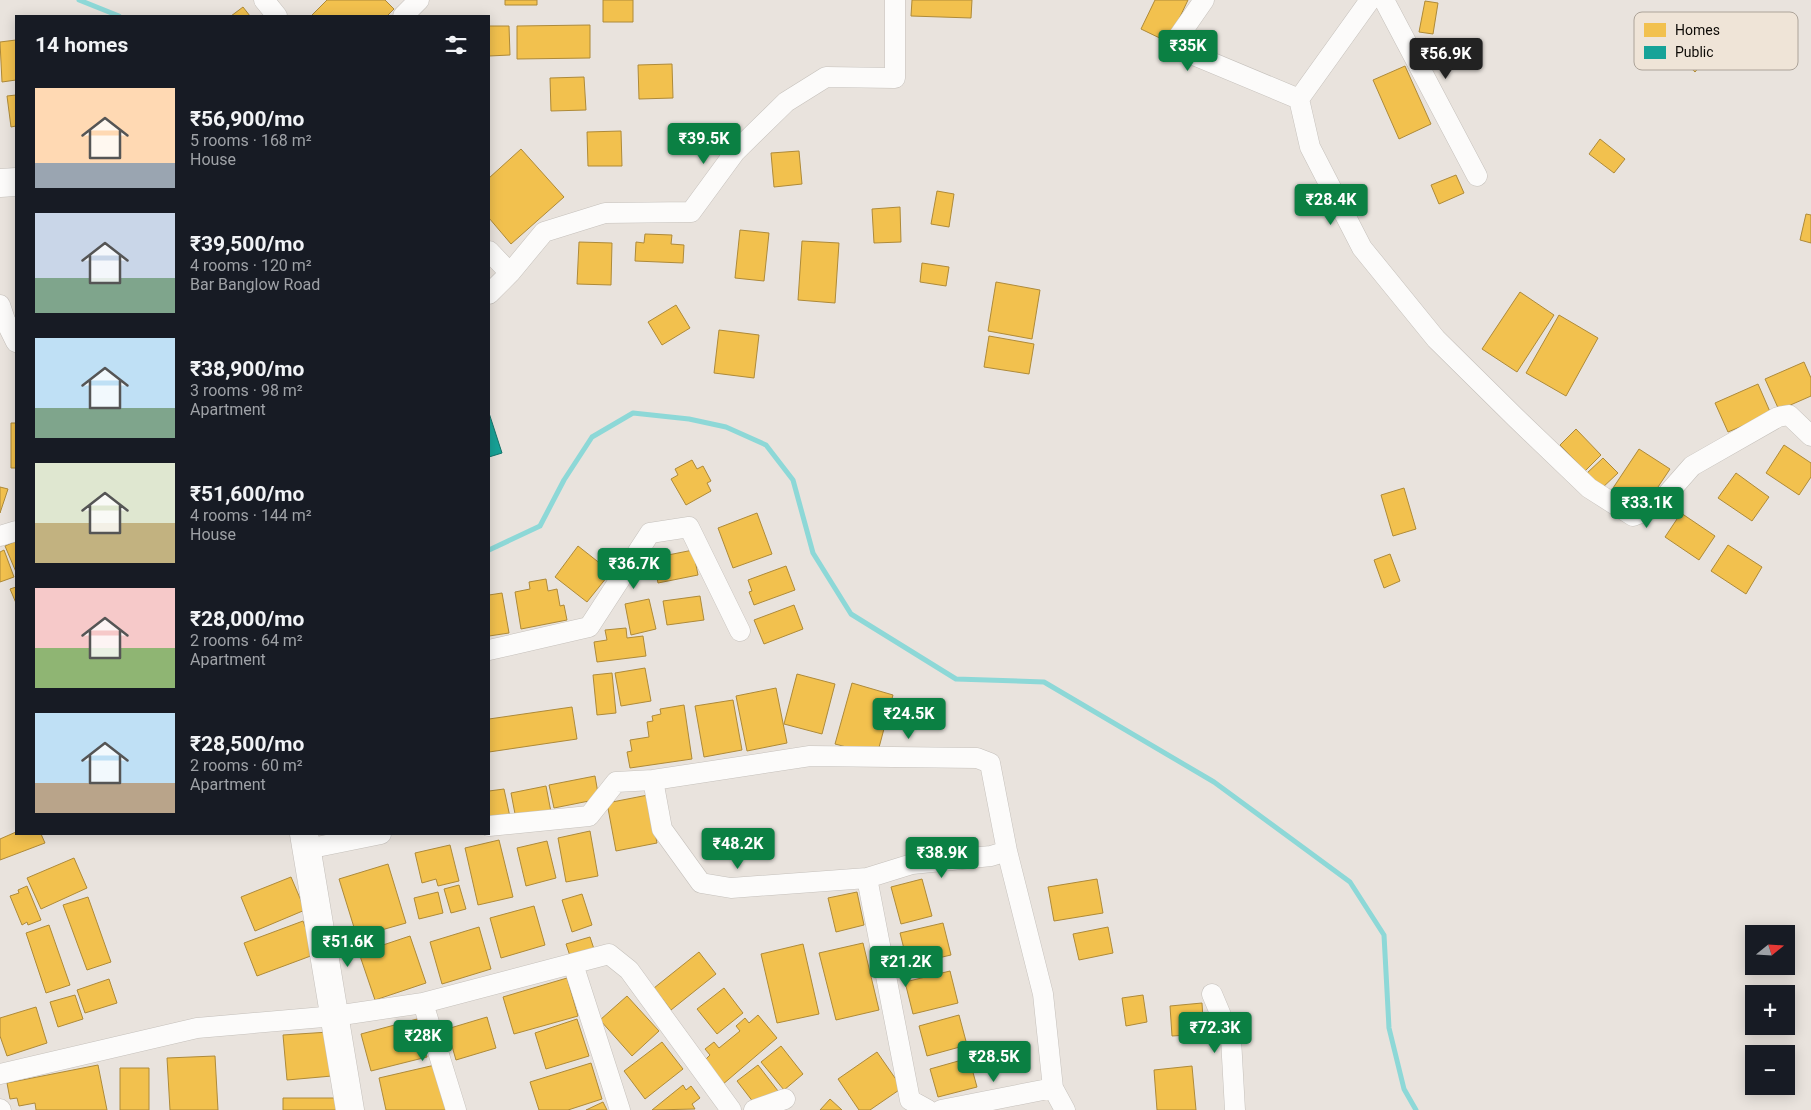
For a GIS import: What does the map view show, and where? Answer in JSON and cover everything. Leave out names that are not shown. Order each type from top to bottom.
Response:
[{"type":"street","points":[[264,0],[276,15]]},
{"type":"street","points":[[404,15],[419,0]]},
{"type":"street","points":[[490,293],[510,273],[544,232],[605,213],[691,212],[735,152],[786,102],[826,77],[895,78],[895,0]]},
{"type":"street","points":[[1204,0],[1172,46],[1298,99]]},
{"type":"street","points":[[1370,0],[1298,99],[1310,148],[1362,248],[1436,339],[1589,488],[1633,516],[1656,507],[1692,466],[1778,418],[1789,415],[1811,436]]},
{"type":"street","points":[[1384,0],[1477,176]]},
{"type":"street","points":[[0,183],[15,182]]},
{"type":"street","points":[[490,252],[510,273]]},
{"type":"street","points":[[0,305],[15,340]]},
{"type":"street","points":[[490,650],[589,627],[650,533],[689,527],[740,632]]},
{"type":"street","points":[[0,536],[15,531]]},
{"type":"street","points":[[490,826],[589,816],[616,782],[653,780],[810,756],[977,758],[990,763],[1007,851],[1043,994],[1054,1088],[1065,1110]]},
{"type":"street","points":[[653,780],[662,829],[701,883],[731,888],[867,878],[912,864],[991,856],[1007,851]]},
{"type":"street","points":[[350,1110],[305,841],[370,835]]},
{"type":"street","points":[[867,878],[910,1100],[928,1110]]},
{"type":"street","points":[[0,1074],[197,1028],[334,1016],[422,1003],[609,954],[629,970],[732,1110]]},
{"type":"street","points":[[573,964],[620,1110]]},
{"type":"street","points":[[1212,994],[1231,1039],[1235,1110]]},
{"type":"street","points":[[422,1003],[456,1110]]},
{"type":"street","points":[[941,1110],[1054,1088]]},
{"type":"street","points":[[754,1110],[784,1099]]},
{"type":"building: Homes","points":[[327,0],[385,0],[394,9],[388,15],[312,15]]},
{"type":"building: Homes","points":[[505,0],[537,0],[537,5],[505,5]]},
{"type":"building: Homes","points":[[603,0],[633,0],[633,22],[603,22]]},
{"type":"building: Homes","points":[[912,0],[972,0],[971,18],[911,16]]},
{"type":"building: Homes","points":[[1155,0],[1188,0],[1168,42],[1141,29]]},
{"type":"building: Homes","points":[[1425,1],[1438,3],[1433,34],[1419,32]]},
{"type":"building: Homes","points":[[243,7],[249,15],[232,15]]},
{"type":"building: Homes","points":[[590,25],[590,58],[517,59],[517,26]]},
{"type":"building: Homes","points":[[490,26],[509,26],[510,55],[490,56]]},
{"type":"building: Homes","points":[[15,40],[15,80],[2,82],[0,42]]},
{"type":"building: Homes","points":[[672,64],[673,98],[639,99],[638,65]]},
{"type":"building: Homes","points":[[1405,66],[1431,124],[1399,139],[1373,80]]},
{"type":"building: Homes","points":[[584,77],[586,110],[551,111],[550,78]]},
{"type":"building: Homes","points":[[15,95],[15,126],[11,127],[7,96]]},
{"type":"building: Homes","points":[[621,131],[622,166],[588,166],[587,132]]},
{"type":"building: Homes","points":[[1600,139],[1625,159],[1614,173],[1589,154]]},
{"type":"building: Homes","points":[[521,149],[564,197],[511,244],[490,219],[490,177]]},
{"type":"building: Homes","points":[[799,151],[802,184],[774,187],[771,153]]},
{"type":"building: Homes","points":[[1456,175],[1464,193],[1439,204],[1431,185]]},
{"type":"building: Homes","points":[[937,191],[954,194],[949,227],[931,224]]},
{"type":"building: Homes","points":[[900,207],[901,242],[874,243],[872,209]]},
{"type":"building: Homes","points":[[1806,214],[1811,215],[1811,243],[1800,240]]},
{"type":"building: Homes","points":[[740,230],[769,233],[764,281],[735,278]]},
{"type":"building: Homes","points":[[645,234],[672,235],[671,244],[684,245],[683,263],[635,261],[636,242],[644,243]]},
{"type":"building: Homes","points":[[802,241],[839,243],[835,303],[798,300]]},
{"type":"building: Homes","points":[[579,242],[612,243],[611,285],[577,284]]},
{"type":"building: Homes","points":[[922,263],[949,267],[946,286],[920,282]]},
{"type":"building: Homes","points":[[996,282],[1040,290],[1032,339],[988,331]]},
{"type":"building: Homes","points":[[1520,292],[1554,315],[1517,372],[1482,349]]},
{"type":"building: Homes","points":[[676,305],[690,328],[662,345],[648,322]]},
{"type":"building: Homes","points":[[1559,315],[1598,338],[1566,396],[1526,373]]},
{"type":"building: Homes","points":[[719,330],[759,335],[754,378],[714,373]]},
{"type":"building: Homes","points":[[989,336],[1034,344],[1029,374],[984,367]]},
{"type":"building: Homes","points":[[1804,362],[1811,378],[1811,396],[1779,410],[1765,379]]},
{"type":"building: Homes","points":[[1758,384],[1771,414],[1728,432],[1715,403]]},
{"type":"building: Homes","points":[[11,423],[15,423],[15,468],[11,468]]},
{"type":"building: Homes","points":[[1576,429],[1601,455],[1585,471],[1560,445]]},
{"type":"building: Homes","points":[[1784,445],[1811,463],[1811,477],[1799,495],[1766,473]]},
{"type":"building: Homes","points":[[1639,449],[1670,469],[1644,508],[1613,488]]},
{"type":"building: Homes","points":[[1603,458],[1618,473],[1601,489],[1586,474]]},
{"type":"building: Homes","points":[[692,460],[697,469],[703,466],[711,481],[707,483],[711,491],[686,505],[671,479],[678,475],[675,469]]},
{"type":"building: Homes","points":[[1736,473],[1769,497],[1752,521],[1718,498]]},
{"type":"building: Homes","points":[[0,487],[8,489],[0,513]]},
{"type":"building: Homes","points":[[1404,488],[1416,529],[1393,536],[1381,495]]},
{"type":"building: Homes","points":[[757,513],[772,554],[733,568],[718,528]]},
{"type":"building: Homes","points":[[1681,513],[1715,536],[1699,560],[1665,537]]},
{"type":"building: Homes","points":[[15,541],[15,570],[5,546]]},
{"type":"building: Homes","points":[[1728,545],[1762,567],[1746,594],[1711,571]]},
{"type":"building: Homes","points":[[578,546],[611,572],[587,602],[555,577]]},
{"type":"building: Homes","points":[[4,550],[14,577],[0,582],[0,552]]},
{"type":"building: Homes","points":[[693,550],[698,575],[658,583],[653,558]]},
{"type":"building: Homes","points":[[1390,554],[1400,581],[1384,588],[1374,560]]},
{"type":"building: Homes","points":[[786,566],[795,590],[754,605],[749,592],[752,591],[748,580]]},
{"type":"building: Homes","points":[[546,579],[548,591],[557,589],[560,606],[564,605],[567,620],[521,629],[515,592],[530,589],[529,582]]},
{"type":"building: Homes","points":[[15,587],[15,601],[10,589]]},
{"type":"building: Homes","points":[[502,593],[509,633],[490,636],[490,595]]},
{"type":"building: Homes","points":[[700,596],[704,620],[667,625],[663,601]]},
{"type":"building: Homes","points":[[649,599],[656,629],[631,635],[625,604]]},
{"type":"building: Homes","points":[[794,605],[803,629],[764,644],[754,620]]},
{"type":"building: Homes","points":[[626,628],[627,638],[643,636],[646,656],[597,662],[594,642],[607,640],[605,630]]},
{"type":"building: Homes","points":[[645,668],[651,701],[621,706],[615,673]]},
{"type":"building: Homes","points":[[612,673],[616,713],[597,715],[593,675]]},
{"type":"building: Homes","points":[[797,674],[835,684],[822,734],[784,724]]},
{"type":"building: Homes","points":[[852,683],[893,695],[877,755],[835,744]]},
{"type":"building: Homes","points":[[776,688],[787,743],[747,751],[736,696]]},
{"type":"building: Homes","points":[[733,700],[742,750],[704,757],[695,706]]},
{"type":"building: Homes","points":[[684,705],[692,759],[630,768],[627,752],[632,751],[630,740],[649,737],[647,722],[653,721],[652,716],[661,714],[660,709]]},
{"type":"building: Homes","points":[[572,707],[577,739],[490,752],[490,719]]},
{"type":"building: Homes","points":[[595,776],[599,799],[554,808],[549,785]]},
{"type":"building: Homes","points":[[546,786],[551,812],[516,819],[511,793]]},
{"type":"building: Homes","points":[[504,789],[510,817],[490,821],[490,791]]},
{"type":"building: Homes","points":[[648,795],[657,843],[616,851],[607,803]]},
{"type":"building: Homes","points":[[590,831],[598,876],[566,882],[558,838]]},
{"type":"building: Homes","points":[[15,832],[15,835],[41,835],[45,843],[0,860],[0,839]]},
{"type":"building: Homes","points":[[499,840],[513,897],[478,905],[465,848]]},
{"type":"building: Homes","points":[[547,841],[556,878],[526,886],[517,848]]},
{"type":"building: Homes","points":[[450,845],[459,881],[438,886],[436,879],[422,883],[415,853]]},
{"type":"building: Homes","points":[[74,858],[87,888],[41,909],[27,878]]},
{"type":"building: Homes","points":[[388,864],[406,923],[357,937],[339,879]]},
{"type":"building: Homes","points":[[291,877],[305,910],[255,931],[241,897]]},
{"type":"building: Homes","points":[[922,879],[932,916],[901,924],[891,887]]},
{"type":"building: Homes","points":[[1097,879],[1103,913],[1054,921],[1048,887]]},
{"type":"building: Homes","points":[[459,885],[466,909],[451,913],[444,889]]},
{"type":"building: Homes","points":[[27,886],[41,920],[28,925],[27,922],[22,925],[10,896],[19,893],[18,890]]},
{"type":"building: Homes","points":[[438,892],[443,913],[419,919],[414,898]]},
{"type":"building: Homes","points":[[857,892],[864,925],[836,932],[828,898]]},
{"type":"building: Homes","points":[[582,894],[592,925],[572,932],[562,900]]},
{"type":"building: Homes","points":[[88,897],[111,962],[87,970],[63,905]]},
{"type":"building: Homes","points":[[534,906],[545,945],[501,958],[490,918]]},
{"type":"building: Homes","points":[[303,921],[316,954],[257,976],[244,943]]},
{"type":"building: Homes","points":[[943,923],[951,955],[908,965],[900,933]]},
{"type":"building: Homes","points":[[49,925],[70,985],[46,993],[26,933]]},
{"type":"building: Homes","points":[[479,927],[491,969],[442,984],[430,942]]},
{"type":"building: Homes","points":[[1108,927],[1113,953],[1079,960],[1073,934]]},
{"type":"building: Homes","points":[[410,936],[426,983],[375,1000],[359,953]]},
{"type":"building: Homes","points":[[590,937],[595,952],[571,959],[566,944]]},
{"type":"building: Homes","points":[[863,943],[879,1010],[836,1020],[819,953]]},
{"type":"building: Homes","points":[[803,944],[819,1014],[777,1023],[761,954]]},
{"type":"building: Homes","points":[[699,952],[716,974],[671,1010],[654,988]]},
{"type":"building: Homes","points":[[950,971],[958,1003],[913,1014],[905,982]]},
{"type":"building: Homes","points":[[567,978],[578,1016],[514,1034],[503,997]]},
{"type":"building: Homes","points":[[109,979],[117,1003],[85,1013],[77,990]]},
{"type":"building: Homes","points":[[724,988],[743,1013],[717,1034],[697,1009]]},
{"type":"building: Homes","points":[[75,995],[83,1019],[58,1027],[50,1002]]},
{"type":"building: Homes","points":[[1143,995],[1147,1022],[1126,1026],[1122,998]]},
{"type":"building: Homes","points":[[627,996],[659,1031],[632,1056],[600,1020]]},
{"type":"building: Homes","points":[[1202,1003],[1204,1034],[1172,1036],[1170,1006]]},
{"type":"building: Homes","points":[[36,1007],[47,1043],[7,1056],[0,1036],[0,1018]]},
{"type":"building: Homes","points":[[758,1015],[777,1038],[722,1085],[703,1062],[710,1055],[705,1049],[714,1042],[719,1048],[740,1031],[736,1026],[745,1018],[749,1023]]},
{"type":"building: Homes","points":[[959,1015],[967,1045],[927,1056],[919,1026]]},
{"type":"building: Homes","points":[[487,1017],[496,1048],[456,1060],[447,1029]]},
{"type":"building: Homes","points":[[417,1019],[427,1057],[371,1071],[361,1034]]},
{"type":"building: Homes","points":[[577,1019],[589,1056],[546,1069],[535,1033]]},
{"type":"building: Homes","points":[[329,1032],[332,1076],[287,1080],[283,1035]]},
{"type":"building: Homes","points":[[662,1042],[683,1069],[645,1099],[624,1071]]},
{"type":"building: Homes","points":[[781,1046],[803,1074],[784,1090],[761,1062]]},
{"type":"building: Homes","points":[[877,1052],[902,1088],[870,1110],[859,1110],[838,1079]]},
{"type":"building: Homes","points":[[215,1056],[218,1110],[170,1110],[167,1058]]},
{"type":"building: Homes","points":[[969,1058],[977,1087],[938,1097],[930,1069]]},
{"type":"building: Homes","points":[[591,1063],[602,1099],[568,1110],[539,1110],[530,1082]]},
{"type":"building: Homes","points":[[98,1065],[107,1110],[36,1110],[35,1103],[19,1106],[17,1098],[10,1099],[7,1083]]},
{"type":"building: Homes","points":[[435,1065],[446,1110],[386,1110],[379,1078]]},
{"type":"building: Homes","points":[[758,1065],[778,1091],[757,1107],[737,1081]]},
{"type":"building: Homes","points":[[1192,1066],[1196,1110],[1157,1110],[1154,1070]]},
{"type":"building: Homes","points":[[120,1068],[149,1068],[149,1110],[120,1110]]},
{"type":"building: Homes","points":[[683,1085],[686,1090],[691,1086],[700,1098],[692,1104],[695,1109],[652,1110]]},
{"type":"building: Homes","points":[[283,1098],[337,1098],[336,1110],[283,1110]]},
{"type":"building: Homes","points":[[830,1099],[842,1110],[820,1110]]},
{"type":"building: Homes","points":[[603,1102],[607,1110],[586,1110]]},
{"type":"building: Public","points":[[490,416],[502,453],[490,457]]},
{"type":"waterway","points":[[79,0],[116,15]]},
{"type":"waterway","points":[[490,550],[540,526],[564,480],[592,437],[633,413],[689,419],[726,427],[766,445],[793,480],[813,553],[851,614],[956,679],[1044,682],[1214,782],[1350,882],[1384,935],[1389,1028],[1404,1089],[1416,1110]]}]
